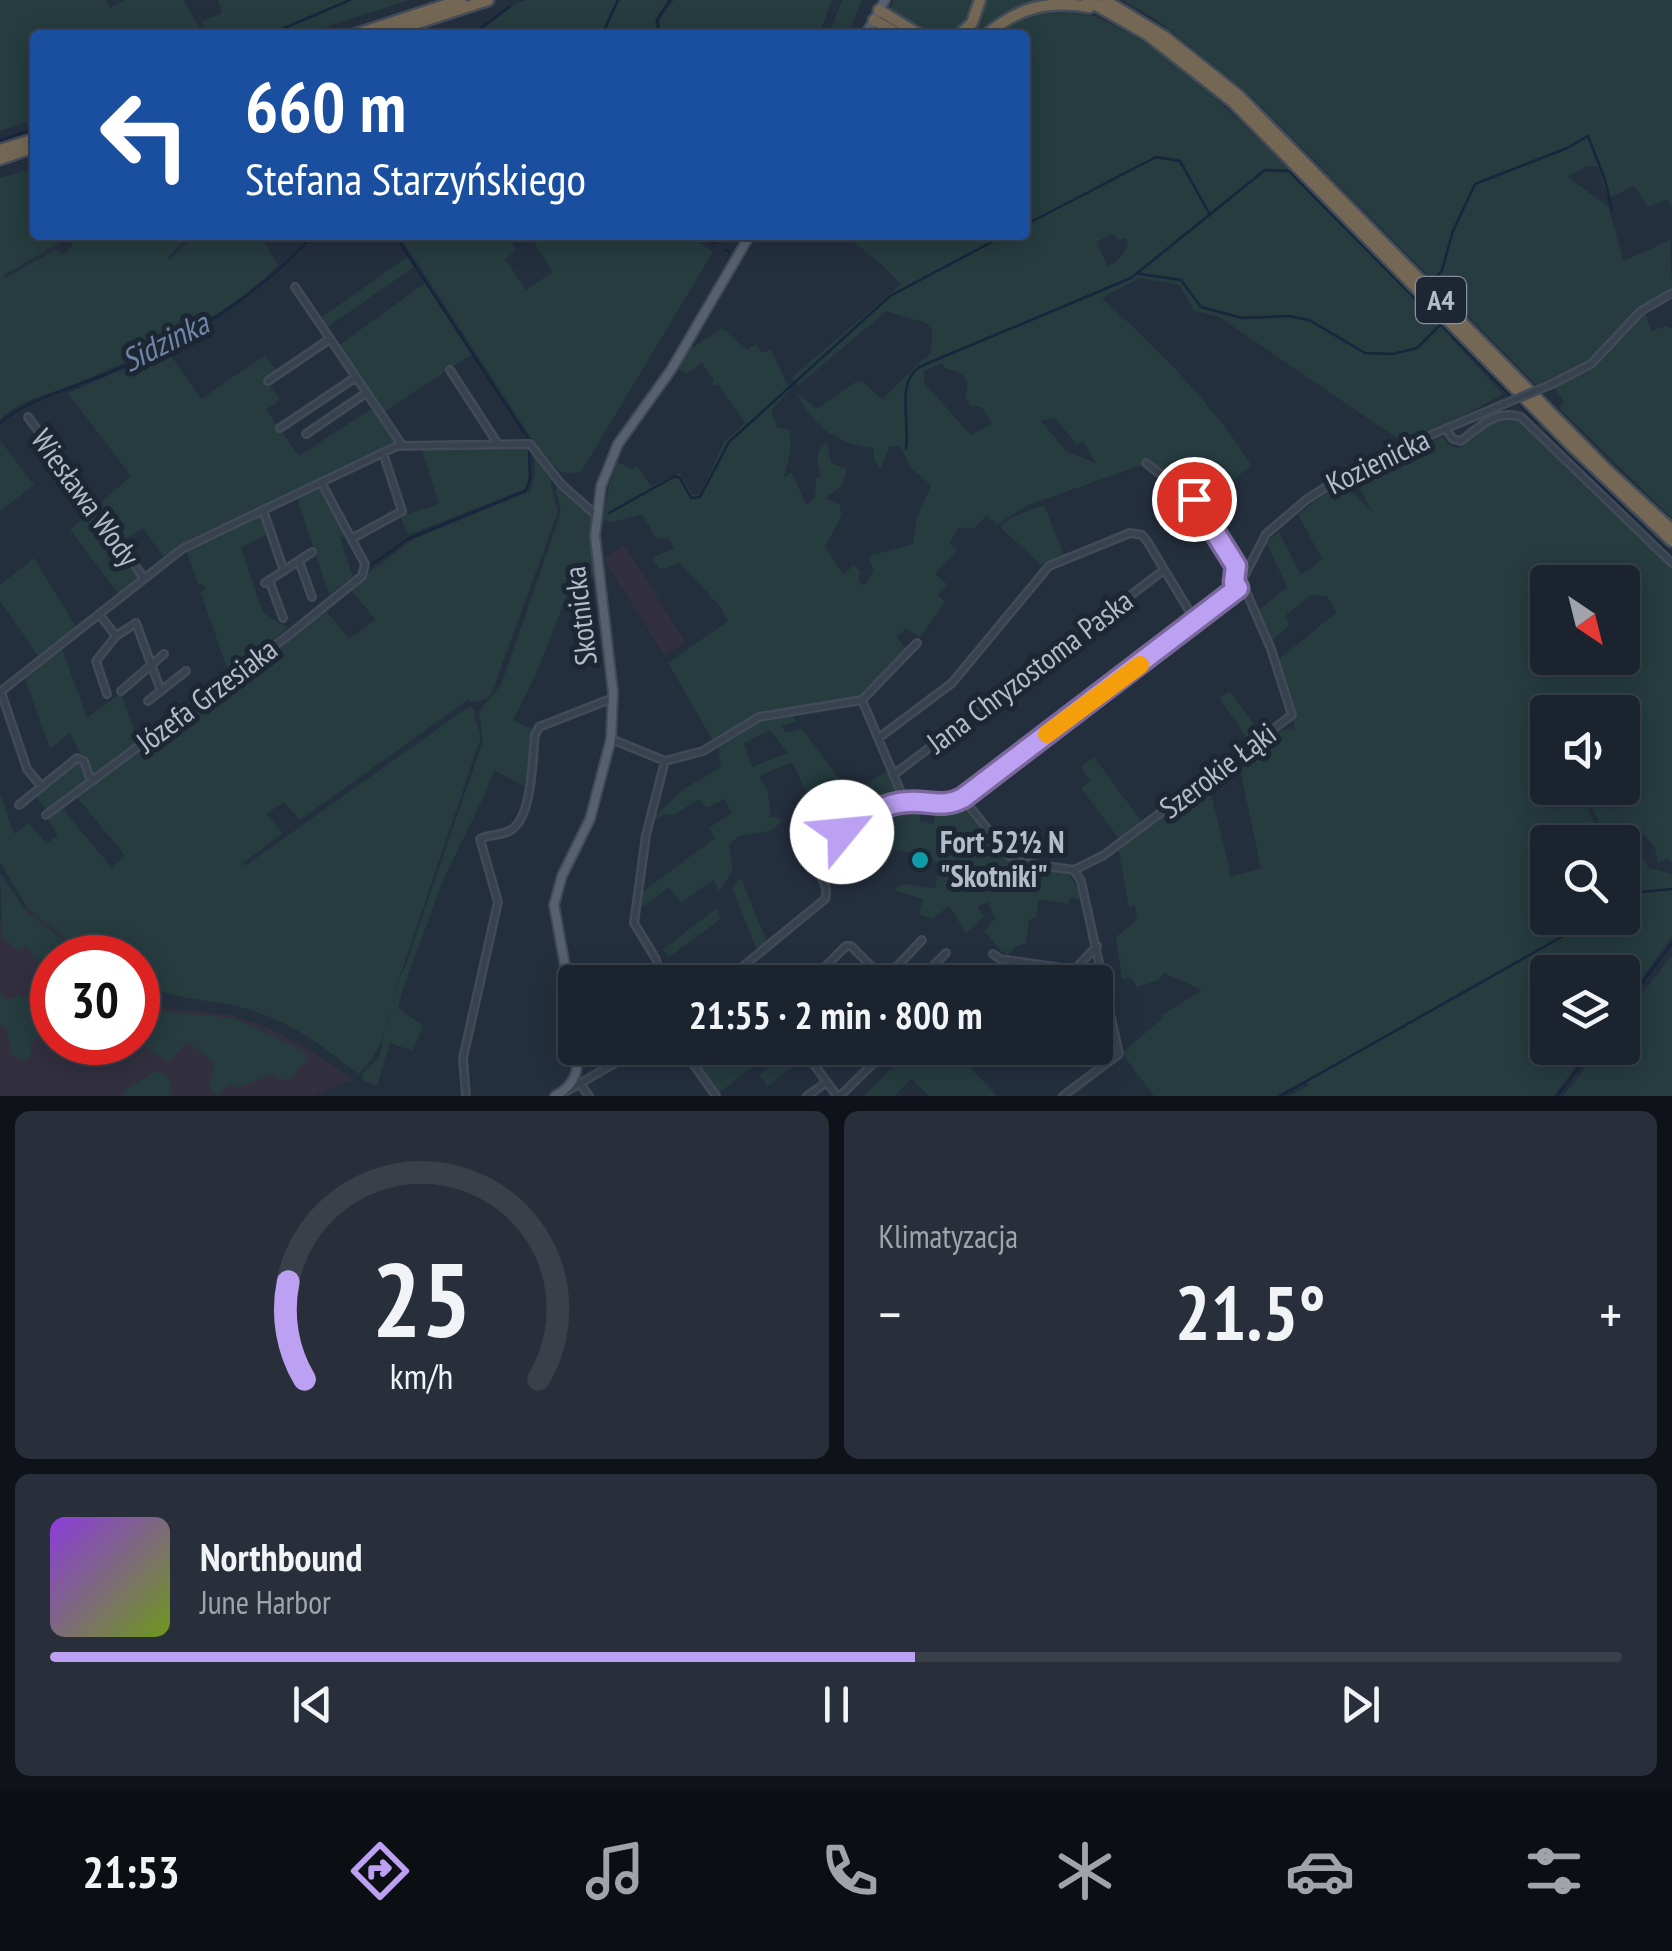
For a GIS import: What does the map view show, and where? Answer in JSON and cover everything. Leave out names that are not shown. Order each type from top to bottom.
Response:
[{"type":"highway","points":[[369,30],[461,0]]},
{"type":"highway","points":[[395,30],[488,0]]},
{"type":"highway","points":[[964,30],[972,23],[980,0]]},
{"type":"highway","name":"A4","points":[[1086,0],[1184,62],[1232,101],[1597,471],[1672,541]]},
{"type":"highway","name":"A4","points":[[1104,0],[1180,48],[1238,95],[1580,443],[1672,530]]},
{"type":"highway","points":[[993,30],[1020,10],[1044,2],[1073,2],[1111,13]]},
{"type":"highway","points":[[880,10],[896,30]]},
{"type":"highway","points":[[880,10],[912,30]]},
{"type":"highway","points":[[0,150],[30,140]]},
{"type":"highway","points":[[0,159],[30,150]]},
{"type":"main road","name":"Skotnicka","points":[[564,965],[555,896],[590,819],[611,739],[613,698],[596,553],[601,486],[618,444],[672,370],[747,240]]},
{"type":"main road","points":[[558,1094],[577,1082],[577,1065]]},
{"type":"street","points":[[295,287],[402,445]]},
{"type":"street","name":"Kozienicka","points":[[963,798],[1240,585],[1266,534],[1306,500],[1358,466],[1591,364],[1641,311],[1672,293]]},
{"type":"street","points":[[268,381],[330,339]]},
{"type":"street","points":[[450,370],[498,444]]},
{"type":"street","points":[[280,428],[356,377]]},
{"type":"street","points":[[306,434],[366,393]]},
{"type":"street","points":[[1446,429],[1453,439],[1460,441],[1491,419],[1509,414],[1521,417],[1672,564]]},
{"type":"street","name":"Wiesława Wody","points":[[28,418],[144,578]]},
{"type":"street","points":[[41,786],[26,768],[0,692],[182,549],[402,445],[530,444],[573,496],[596,515]]},
{"type":"street","points":[[321,482],[353,538],[402,511],[382,452]]},
{"type":"street","points":[[1146,463],[1196,502],[1236,566],[1234,582],[1240,585]]},
{"type":"street","points":[[264,510],[284,571]]},
{"type":"street","points":[[880,737],[943,690],[964,669],[1055,562],[1137,533],[1147,540],[1196,622]]},
{"type":"street","name":"Józefa Grzesiaka","points":[[46,815],[290,634],[364,572],[353,538]]},
{"type":"street","points":[[283,618],[267,581],[312,552]]},
{"type":"street","points":[[299,561],[312,597]]},
{"type":"street","name":"Jana Chryzostoma Paska","points":[[896,773],[1164,570]]},
{"type":"street","name":"Szerokie Łąki","points":[[1074,870],[1104,854],[1292,715],[1271,649],[1240,585]]},
{"type":"street","points":[[99,614],[116,636]]},
{"type":"street","points":[[107,694],[96,660],[116,636],[136,623],[161,690]]},
{"type":"street","points":[[611,739],[665,761],[702,751],[759,718],[862,700],[917,643]]},
{"type":"street","points":[[120,691],[164,654]]},
{"type":"street","points":[[148,701],[186,671]]},
{"type":"street","points":[[466,1096],[463,1058],[498,902],[480,839],[508,832],[518,822],[529,792],[537,729],[613,698]]},
{"type":"street","points":[[862,700],[905,802]]},
{"type":"street","points":[[18,805],[77,758],[84,761],[94,780]]},
{"type":"street","points":[[658,965],[634,922],[646,835],[665,761]]},
{"type":"street","points":[[746,965],[825,899],[827,888],[816,864],[819,852],[852,823],[905,802],[941,805],[963,798],[1008,855],[1018,862],[1074,870],[1081,882],[1120,1054],[1063,1096]]},
{"type":"street","points":[[899,965],[922,940]]},
{"type":"street","points":[[827,965],[846,946],[851,946],[868,965]]},
{"type":"street","points":[[1080,965],[1097,946]]},
{"type":"street","points":[[934,965],[946,953]]},
{"type":"street","points":[[993,954],[1000,959],[1041,965]]},
{"type":"street","points":[[589,1096],[577,1082],[609,1065]]},
{"type":"street","points":[[694,1065],[716,1096]]},
{"type":"street","points":[[815,1065],[838,1096],[871,1065]]},
{"type":"street","points":[[807,1096],[827,1082]]},
{"type":"shaded area","points":[[624,544],[685,642],[665,656],[604,559]]},
{"type":"shaded area","points":[[28,909],[60,935],[30,935],[30,1065],[160,1065],[160,1006],[231,1015],[269,1028],[314,1052],[352,1080],[312,1096],[0,1096],[0,921]]},
{"type":"green space","points":[[0,0],[106,0],[110,8],[125,0],[183,0],[201,30],[30,30],[30,121],[0,131]]},
{"type":"green space","points":[[218,0],[410,0],[316,30],[205,30],[201,22],[222,13]]},
{"type":"green space","points":[[616,0],[603,30],[482,30],[517,3]]},
{"type":"green space","points":[[619,0],[668,0],[655,20],[656,30],[606,30]]},
{"type":"green space","points":[[674,0],[832,0],[821,30],[661,30],[659,20]]},
{"type":"green space","points":[[842,0],[862,0],[850,30],[831,30]]},
{"type":"green space","points":[[893,0],[976,0],[960,30],[918,30],[905,23],[891,7]]},
{"type":"green space","points":[[983,0],[1038,0],[1003,16],[987,30],[967,30]]},
{"type":"green space","points":[[1123,0],[1672,0],[1672,209],[1667,199],[1648,207],[1634,186],[1608,198],[1598,167],[1588,166],[1567,177],[1608,206],[1624,261],[1670,240],[1672,289],[1638,311],[1586,364],[1537,386],[1251,96],[1157,20]]},
{"type":"green space","points":[[1046,10],[1084,13],[1129,33],[1174,63],[1236,117],[1319,199],[1452,335],[1503,394],[1437,430],[1401,441],[1219,317],[1194,311],[1180,285],[1140,278],[1102,298],[1201,397],[1251,465],[1201,507],[1145,464],[1028,505],[997,525],[987,515],[973,529],[959,527],[949,543],[957,551],[935,574],[948,585],[938,595],[945,602],[920,637],[906,628],[897,637],[908,652],[860,700],[767,713],[715,744],[668,663],[728,621],[719,605],[679,563],[659,568],[652,558],[674,548],[669,539],[656,538],[642,514],[613,522],[603,520],[617,462],[632,469],[637,467],[651,486],[679,473],[693,495],[700,495],[724,442],[745,423],[719,385],[712,386],[714,380],[702,363],[686,374],[679,363],[690,346],[722,328],[747,350],[756,344],[762,353],[771,350],[790,390],[771,411],[777,427],[788,429],[790,435],[784,477],[792,473],[806,505],[815,497],[816,478],[821,476],[817,460],[821,445],[827,443],[831,463],[847,469],[841,487],[825,498],[839,504],[842,515],[825,547],[844,575],[853,565],[860,571],[859,581],[864,586],[874,571],[869,559],[872,555],[913,544],[917,518],[931,485],[911,468],[900,446],[890,446],[880,469],[874,460],[874,448],[848,442],[827,431],[810,415],[797,393],[817,409],[862,381],[882,399],[931,353],[932,330],[926,323],[886,311],[798,386],[792,377],[901,284],[850,240],[1030,240],[1030,30],[1002,30],[1016,20]],"holes":[[[1112,233],[1118,240],[1125,238],[1129,245],[1116,262],[1107,266],[1097,242]],[[942,363],[968,382],[965,397],[970,406],[981,406],[992,424],[971,435],[924,383],[924,371]],[[1054,417],[1077,445],[1083,441],[1096,463],[1067,452],[1041,421]]]},
{"type":"green space","points":[[30,169],[30,240],[64,240],[4,275],[5,278],[57,249],[66,253],[75,240],[184,240],[168,257],[169,261],[189,240],[263,240],[278,265],[235,302],[157,348],[27,402],[0,419],[0,178]]},
{"type":"green space","points":[[402,240],[509,240],[516,250],[505,259],[526,290],[553,272],[532,240],[696,240],[713,252],[582,470],[560,472],[533,441]]},
{"type":"green space","points":[[407,257],[414,267],[326,328],[319,319]]},
{"type":"green space","points":[[425,283],[472,354],[384,412],[338,346]]},
{"type":"green space","points":[[1645,312],[1651,331],[1666,326],[1672,329],[1672,518],[1560,409],[1563,401],[1554,387],[1594,366]]},
{"type":"green space","points":[[167,350],[201,399],[265,355],[277,373],[267,381],[280,400],[266,410],[299,456],[374,407],[395,442],[179,547],[164,558],[143,528],[116,545],[139,579],[119,595],[70,530],[131,476],[68,393]]},
{"type":"green space","points":[[1509,417],[1525,423],[1672,566],[1672,863],[1668,859],[1658,862],[1655,848],[1640,834],[1640,825],[1600,825],[1590,805],[1640,805],[1640,695],[1530,695],[1530,805],[1586,805],[1596,825],[1530,825],[1530,935],[1640,935],[1640,856],[1649,868],[1672,874],[1672,936],[1640,981],[1640,955],[1530,955],[1530,1065],[1578,1065],[1553,1096],[1289,1096],[1309,1085],[1304,1081],[1277,1096],[1154,1096],[1124,1051],[1162,1015],[1202,990],[1164,973],[1159,980],[1137,987],[1130,977],[1122,980],[1116,937],[1137,920],[1135,905],[1129,907],[1118,847],[1208,781],[1229,877],[1261,868],[1238,760],[1278,731],[1295,728],[1278,660],[1337,612],[1326,596],[1311,595],[1286,615],[1289,626],[1271,641],[1259,610],[1287,587],[1266,542],[1279,532],[1301,575],[1322,559],[1298,515],[1341,480],[1373,513],[1353,476],[1382,459],[1386,465],[1410,449],[1444,437],[1449,445],[1458,448],[1486,424]]},
{"type":"green space","points":[[0,440],[34,485],[0,511]]},
{"type":"green space","points":[[527,446],[530,468],[526,489],[408,535],[400,516],[439,504],[422,450]]},
{"type":"green space","points":[[533,450],[552,474],[558,512],[487,699],[469,699],[300,820],[284,802],[266,814],[283,833],[243,863],[245,866],[470,706],[475,711],[480,740],[396,982],[381,1041],[358,1074],[315,1042],[272,1018],[236,1006],[160,990],[160,935],[61,935],[28,909],[0,862],[0,793],[14,834],[29,823],[46,844],[58,835],[47,819],[62,808],[112,868],[125,856],[77,797],[224,689],[222,686],[324,608],[349,639],[375,619],[349,588],[413,539],[531,491],[535,471]]},
{"type":"green space","points":[[558,482],[591,517],[594,578],[570,588],[513,720],[533,730],[527,788],[494,770],[443,880],[402,992],[398,1008],[423,1026],[413,1051],[390,1043],[377,1086],[363,1080],[362,1074],[379,1057],[397,980],[404,970],[483,741],[479,711],[501,685],[561,512]]},
{"type":"green space","points":[[320,488],[347,537],[340,537],[353,577],[329,594],[297,498]]},
{"type":"green space","points":[[1044,505],[1064,555],[1041,565],[1000,527],[1010,518]]},
{"type":"green space","points":[[263,514],[269,533],[241,548],[263,613],[288,628],[229,674],[201,593],[206,589],[198,584],[186,549]]},
{"type":"green space","points":[[34,558],[77,628],[39,657],[0,601],[0,585]]},
{"type":"green space","points":[[61,646],[87,718],[121,693],[138,742],[91,776],[70,733],[50,749],[24,676]]},
{"type":"green space","points":[[1230,691],[1261,734],[1250,742],[1219,698]]},
{"type":"green space","points":[[790,713],[797,722],[782,726],[785,733],[802,729],[862,809],[859,816],[820,845],[797,817],[803,815],[811,797],[791,763],[759,776],[768,792],[771,817],[779,817],[781,822],[771,831],[738,836],[729,846],[733,870],[719,891],[713,880],[681,903],[669,887],[639,909],[641,893],[715,838],[709,828],[731,813],[725,799],[706,808],[699,799],[673,815],[653,818],[682,790],[721,767],[718,747],[764,718]],"holes":[[[770,730],[788,753],[752,767],[744,743]]]},
{"type":"green space","points":[[1094,757],[1142,822],[1120,840],[1081,788],[1091,781],[1081,767]]},
{"type":"green space","points":[[77,759],[88,778],[47,810],[34,795]]},
{"type":"green space","points":[[890,769],[898,796],[865,809],[853,793]]},
{"type":"green space","points":[[960,805],[969,808],[1013,863],[1063,872],[1083,899],[1069,898],[1068,904],[1039,899],[1036,917],[1029,920],[1026,943],[1016,946],[1009,955],[984,931],[995,919],[988,902],[977,907],[984,916],[966,933],[949,906],[932,919],[919,914],[923,899],[896,891],[894,888],[905,885],[935,888],[940,868],[930,855],[895,850],[885,865],[861,860],[847,872],[836,868],[823,850],[863,820],[878,822],[920,811],[920,821],[934,824],[935,810]]},
{"type":"green space","points":[[0,873],[27,912],[56,935],[30,935],[30,952],[26,946],[18,950],[2,937]]},
{"type":"green space","points":[[741,878],[768,944],[758,953],[732,887]]},
{"type":"green space","points":[[717,908],[721,919],[669,957],[663,949]]},
{"type":"green space","points":[[1672,955],[1672,1096],[1563,1096],[1588,1065],[1640,1065],[1640,997]]},
{"type":"green space","points":[[0,993],[6,1000],[20,995],[30,1002],[30,1056],[26,1061],[12,1055],[6,1028],[0,1024]]},
{"type":"green space","points":[[160,1010],[233,1018],[303,1050],[307,1058],[292,1078],[280,1080],[272,1074],[238,1088],[230,1085],[218,1094],[212,1092],[210,1083],[214,1063],[190,1043],[169,1062],[160,1057]]},
{"type":"green space","points":[[699,1065],[755,1065],[719,1093]]},
{"type":"green space","points":[[773,1065],[796,1065],[768,1086],[759,1075]]},
{"type":"green space","points":[[895,1065],[968,1065],[997,1096],[929,1096],[912,1079],[894,1096],[864,1096]]},
{"type":"green space","points":[[155,1072],[164,1074],[172,1085],[168,1096],[123,1096],[127,1089]]},
{"type":"waterway","points":[[280,30],[350,0]]},
{"type":"waterway","points":[[604,30],[618,0]]},
{"type":"waterway","points":[[658,30],[657,20],[670,0]]},
{"type":"waterway","name":"Sidzinka","points":[[479,30],[510,6]]},
{"type":"waterway","points":[[0,140],[30,131]]},
{"type":"waterway","points":[[1454,309],[1459,304],[1435,279],[1475,184],[1588,136],[1612,210]]},
{"type":"waterway","points":[[1030,222],[1156,157],[1180,161],[1210,215]]},
{"type":"waterway","points":[[906,448],[906,392],[919,367],[1131,278],[1265,170],[1289,171],[1538,423]]},
{"type":"waterway","name":"Sidzinka","points":[[0,423],[39,400],[111,372],[194,330],[245,297],[308,240]]},
{"type":"waterway","points":[[398,240],[529,440]]},
{"type":"waterway","points":[[710,240],[715,243]]},
{"type":"waterway","points":[[609,513],[675,476],[691,498],[700,497],[729,442],[890,296],[996,240]]},
{"type":"waterway","points":[[1140,274],[1181,280],[1201,307],[1242,318],[1288,316],[1309,320],[1365,353],[1393,354],[1417,348],[1440,325]]},
{"type":"waterway","points":[[1546,431],[1672,556]]},
{"type":"waterway","points":[[371,565],[408,539],[525,491],[530,480],[529,446]]},
{"type":"waterway","points":[[218,684],[356,578]]},
{"type":"waterway","points":[[95,775],[214,687]]},
{"type":"waterway","points":[[1640,892],[1672,889]]},
{"type":"waterway","points":[[1280,1096],[1565,935]]},
{"type":"waterway","points":[[1640,985],[1672,943]]},
{"type":"waterway","points":[[1557,1096],[1581,1065]]},
{"type":"slow traffic","points":[[1047,734],[1140,665]]},
{"type":"place","name":"Fort 52½ N \"Skotniki\"","points":[[920,860]]},
{"type":"route","points":[[842,832],[862,818],[905,802],[941,805],[963,798],[1238,588],[1234,582],[1236,566],[1194,499]]}]
